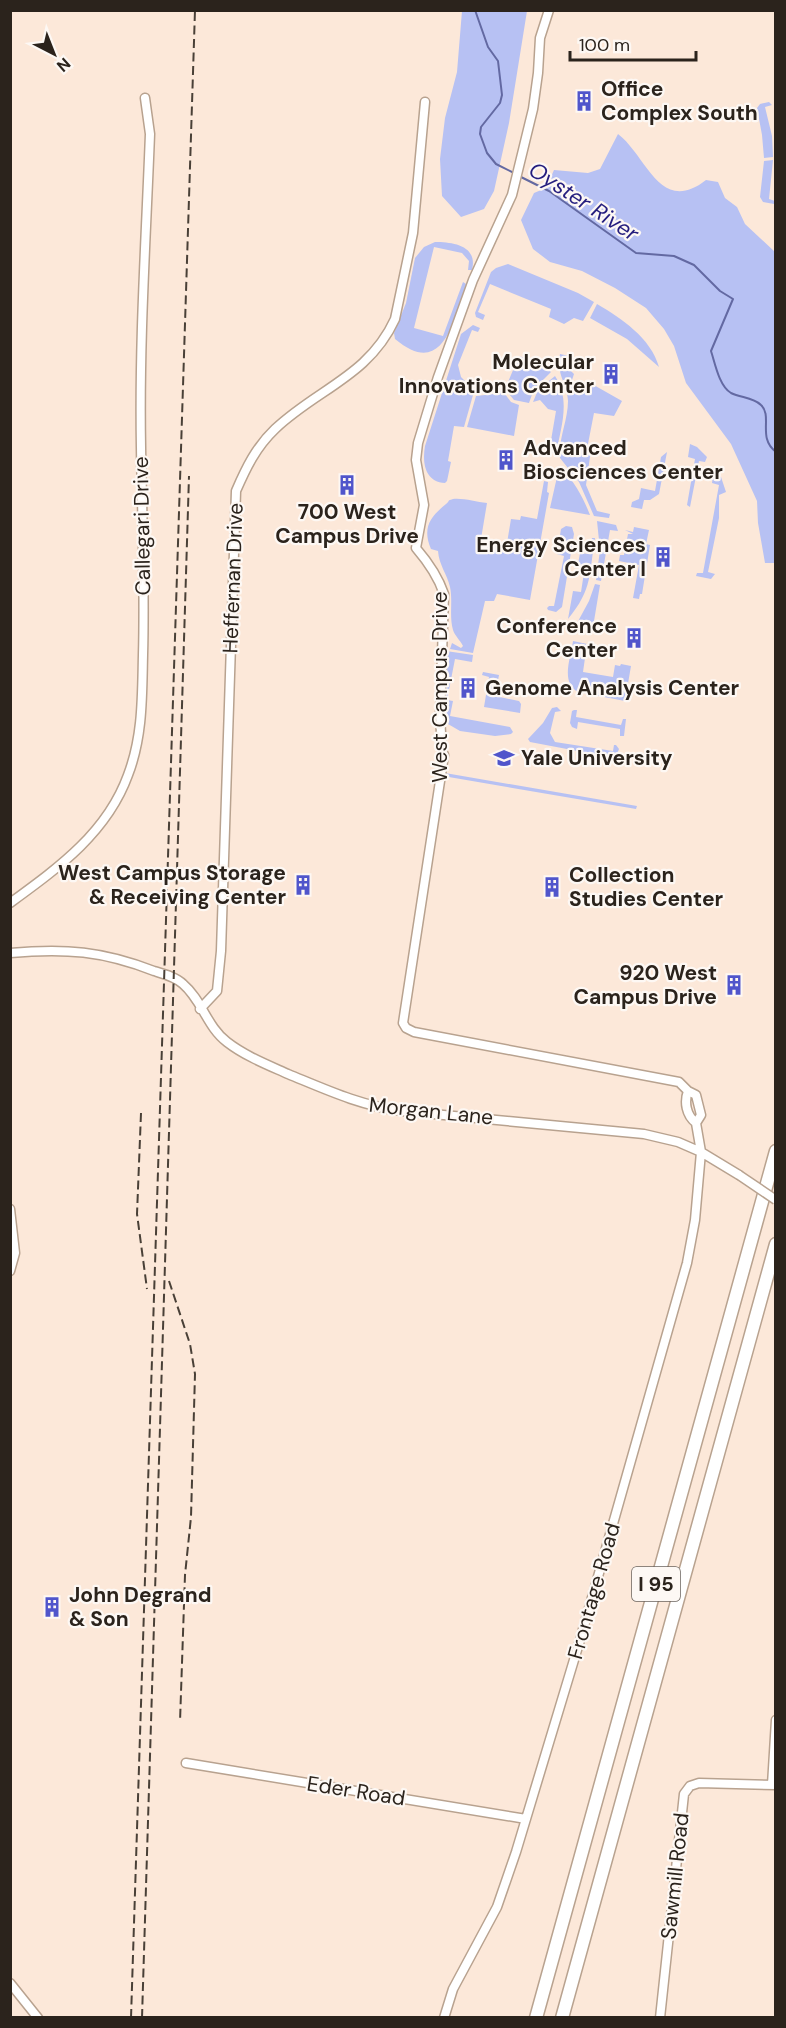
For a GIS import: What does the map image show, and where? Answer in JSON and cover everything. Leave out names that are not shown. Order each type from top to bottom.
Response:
[{"type":"highway","name":"I 95","points":[[536,2018],[776,1151]]},
{"type":"highway","name":"I 95","points":[[562,2018],[776,1244]]},
{"type":"street","name":"West Campus Drive","points":[[549,10],[540,38],[533,109],[517,178],[477,272],[438,377],[416,451],[424,505],[416,548],[432,568],[444,594],[440,716],[444,755],[403,1023],[406,1028],[414,1032],[679,1082],[696,1095],[698,1101],[700,1115],[696,1123],[701,1152]]},
{"type":"street","name":"Callegari Drive","points":[[10,903],[66,860],[101,824],[128,777],[142,721],[144,608],[141,444],[150,134],[145,98]]},
{"type":"street","name":"Heffernan Drive","points":[[200,1009],[217,991],[221,951],[237,492],[246,468],[258,447],[274,430],[358,368],[372,356],[389,332],[395,319],[413,233],[425,102]]},
{"type":"street","name":"Morgan Lane","points":[[10,953],[77,951],[104,955],[143,966],[184,984],[220,1036],[235,1048],[348,1100],[401,1111],[644,1134],[678,1142],[701,1152],[776,1200]]},
{"type":"street","name":"Frontage Road","points":[[444,2018],[453,1989],[497,1907],[580,1640],[687,1263],[695,1220],[701,1152]]},
{"type":"street","points":[[10,1209],[15,1253],[10,1271]]},
{"type":"street","points":[[774,1785],[776,1720]]},
{"type":"street","name":"Eder Road","points":[[186,1763],[526,1819]]},
{"type":"street","name":"Sawmill Road","points":[[660,2018],[684,1794],[690,1786],[699,1783],[774,1785]]},
{"type":"street","points":[[10,1983],[38,2018]]},
{"type":"shaded area","points":[[462,11],[527,11],[509,123],[494,191],[484,209],[461,217],[442,196],[440,159],[445,118],[457,72]]},
{"type":"shaded area","points":[[769,102],[772,105],[765,107],[772,136],[773,157],[764,158],[757,108],[760,104]]},
{"type":"shaded area","points":[[618,134],[656,179],[666,187],[677,191],[690,189],[706,180],[718,182],[725,198],[737,207],[745,224],[775,252],[775,563],[765,563],[758,523],[757,501],[731,444],[686,383],[674,346],[664,329],[646,308],[615,288],[582,271],[550,262],[533,249],[521,220],[534,193],[546,188],[554,170],[588,173],[600,169]]},
{"type":"shaded area","points":[[773,160],[769,199],[775,201],[774,204],[763,202],[760,197],[764,161]]},
{"type":"shaded area","points":[[435,242],[463,247],[471,255],[473,262],[472,270],[468,270],[469,261],[462,253],[434,247],[414,328],[443,336],[463,282],[466,284],[457,313],[444,340],[436,349],[425,353],[412,350],[395,339],[394,333],[406,303],[415,258],[424,247]]},
{"type":"shaded area","points":[[508,264],[594,302],[583,321],[574,318],[564,324],[549,317],[551,309],[490,284],[478,312],[485,315],[483,320],[476,317],[475,313],[491,272]]},
{"type":"shaded area","points":[[597,304],[625,322],[642,338],[659,367],[627,339],[590,318]]},
{"type":"shaded area","points":[[473,325],[480,328],[478,332],[472,330],[458,365],[461,377],[473,389],[473,395],[464,427],[454,426],[447,481],[438,482],[426,470],[425,446],[461,334]]},
{"type":"shaded area","points":[[560,354],[569,356],[567,367],[574,374],[571,383],[587,392],[592,384],[622,401],[614,416],[594,413],[587,449],[591,450],[586,485],[597,511],[610,514],[609,518],[594,516],[579,482],[560,458],[560,444],[568,401],[559,368]]},
{"type":"shaded area","points":[[519,356],[540,364],[551,372],[534,389],[529,403],[514,400],[505,389]]},
{"type":"shaded area","points":[[555,376],[560,385],[564,404],[556,454],[549,452],[556,411],[548,409],[540,400],[533,402],[538,390]]},
{"type":"shaded area","points":[[502,390],[511,402],[519,405],[514,436],[467,427],[476,396],[494,394]]},
{"type":"shaded area","points":[[690,444],[697,447],[707,457],[705,462],[699,461],[690,507],[687,505],[695,459],[688,457]]},
{"type":"shaded area","points":[[667,452],[659,494],[650,500],[644,500],[642,509],[631,507],[632,502],[639,499],[641,488],[655,491],[661,457]]},
{"type":"shaded area","points":[[559,468],[562,468],[575,485],[590,515],[550,508]]},
{"type":"shaded area","points":[[717,474],[721,477],[726,492],[719,495],[719,518],[708,572],[715,574],[711,579],[696,576],[697,573],[703,573],[719,485],[712,483],[713,476]]},
{"type":"shaded area","points":[[544,481],[548,482],[547,492],[549,493],[530,600],[497,594],[494,601],[485,601],[473,653],[450,649],[452,643],[461,648],[463,646],[453,630],[449,582],[438,551],[431,549],[428,542],[428,529],[432,518],[449,500],[487,503],[481,539],[507,543],[511,519],[520,520],[521,516],[537,519]]},
{"type":"shaded area","points":[[597,521],[616,525],[618,531],[610,530],[601,581],[596,580],[600,550]]},
{"type":"shaded area","points":[[566,526],[572,527],[574,534],[562,607],[556,612],[547,608],[554,606],[564,556],[557,554],[561,529]]},
{"type":"shaded area","points":[[634,527],[649,530],[646,544],[650,545],[642,594],[639,599],[633,598],[639,565],[619,561],[620,555],[624,555],[628,534],[633,534],[625,530],[633,532]]},
{"type":"shaded area","points":[[592,538],[595,538],[589,580],[582,599],[568,619],[573,591],[581,592],[585,566],[578,564],[580,553],[589,554]]},
{"type":"shaded area","points":[[595,584],[600,585],[593,627],[576,625],[589,601]]},
{"type":"shaded area","points":[[573,641],[587,644],[583,672],[613,677],[615,665],[631,666],[625,701],[578,692],[573,688],[569,682],[568,669]]},
{"type":"shaded area","points":[[446,651],[473,655],[472,662],[455,659],[447,700],[453,701],[450,716],[510,727],[513,732],[511,734],[495,736],[460,731],[448,724],[444,713]]},
{"type":"shaded area","points":[[483,672],[499,675],[495,696],[519,701],[520,713],[484,707],[489,677],[482,675]]},
{"type":"shaded area","points":[[557,707],[561,711],[555,712],[550,733],[555,742],[613,751],[616,745],[619,749],[617,754],[609,757],[530,742],[528,739],[543,723],[552,708]]},
{"type":"shaded area","points":[[574,710],[577,710],[576,717],[621,725],[623,719],[626,719],[624,736],[620,736],[620,729],[578,722],[577,729],[572,727],[570,723]]},
{"type":"shaded area","points":[[445,773],[637,806],[636,809],[437,775]]},
{"type":"waterway","name":"Oyster River","points":[[475,10],[488,47],[498,61],[502,95],[500,103],[481,127],[480,134],[487,153],[496,164],[514,173]]},
{"type":"waterway","name":"Oyster River","points":[[519,176],[549,191],[636,253],[674,256],[694,265],[720,291],[733,299],[711,351],[718,374],[727,390],[761,405],[766,415],[767,440],[776,452]]},
{"type":"railway","points":[[131,2018],[195,10]]},
{"type":"railway","points":[[142,2018],[189,476]]},
{"type":"railway","points":[[141,1113],[137,1214],[147,1289]]},
{"type":"railway","points":[[169,1281],[190,1344],[195,1374],[191,1517],[185,1575],[180,1722]]},
{"type":"place","name":"Office Complex South","points":[[584,101]]},
{"type":"place","name":"Molecular Innovations Center","points":[[611,374]]},
{"type":"place","name":"Advanced Biosciences Center","points":[[506,460]]},
{"type":"place","name":"700 West Campus Drive","points":[[347,485]]},
{"type":"place","name":"Energy Sciences Center I","points":[[663,557]]},
{"type":"place","name":"Conference Center","points":[[634,638]]},
{"type":"place","name":"Genome Analysis Center","points":[[468,688]]},
{"type":"place","name":"Yale University","points":[[504,758]]},
{"type":"place","name":"West Campus Storage & Receiving Center","points":[[303,885]]},
{"type":"place","name":"Collection Studies Center","points":[[552,887]]},
{"type":"place","name":"920 West Campus Drive","points":[[734,985]]},
{"type":"place","name":"John Degrand & Son","points":[[52,1607]]}]
